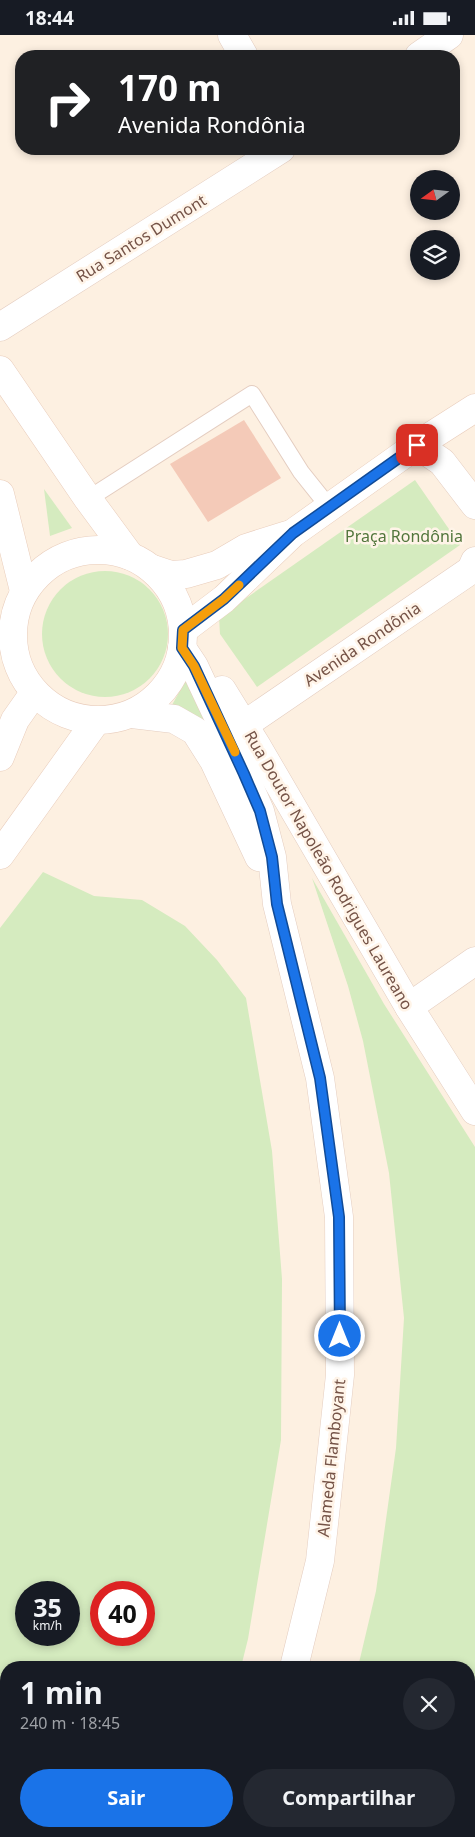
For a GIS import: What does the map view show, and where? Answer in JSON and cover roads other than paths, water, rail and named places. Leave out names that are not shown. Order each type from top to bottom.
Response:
[{"type":"street","points":[[232,35],[241,50]]},
{"type":"street","points":[[428,50],[450,35]]},
{"type":"street","name":"Rua Santos Dumont","points":[[0,327],[272,155]]},
{"type":"street","points":[[0,370],[88,499],[141,562],[172,593],[179,607],[183,639],[173,675],[156,698],[132,714],[96,721],[62,713],[34,693],[16,661],[12,625],[24,591],[52,562],[90,549],[141,562],[171,575],[186,574],[217,565],[246,548],[293,533]]},
{"type":"street","points":[[183,639],[293,533],[417,445],[475,408]]},
{"type":"street","points":[[417,445],[442,462],[475,505]]},
{"type":"street","points":[[0,494],[24,591]]},
{"type":"street","name":"Avenida Rondônia","points":[[244,725],[471,570],[475,561]]},
{"type":"street","name":"Rua Doutor Napoleão Rodrigues Laureano","points":[[183,639],[244,725],[409,1007],[475,1111]]},
{"type":"street","name":"Alameda Flamboyant","points":[[183,639],[260,811],[272,857],[275,891],[320,1078],[339,1217],[340,1375],[320,1561],[295,1661]]},
{"type":"street","points":[[0,757],[15,720],[34,693]]},
{"type":"street","name":"Alameda Flamboyant","points":[[132,714],[174,719],[195,731],[214,761],[275,891]]},
{"type":"street","points":[[0,855],[96,721]]},
{"type":"street","points":[[409,1007],[475,961]]},
{"type":"lane","points":[[88,499],[252,394],[301,472],[329,507]]},
{"type":"park label","name":"Praça Rondônia","points":[[404,536]]}]
